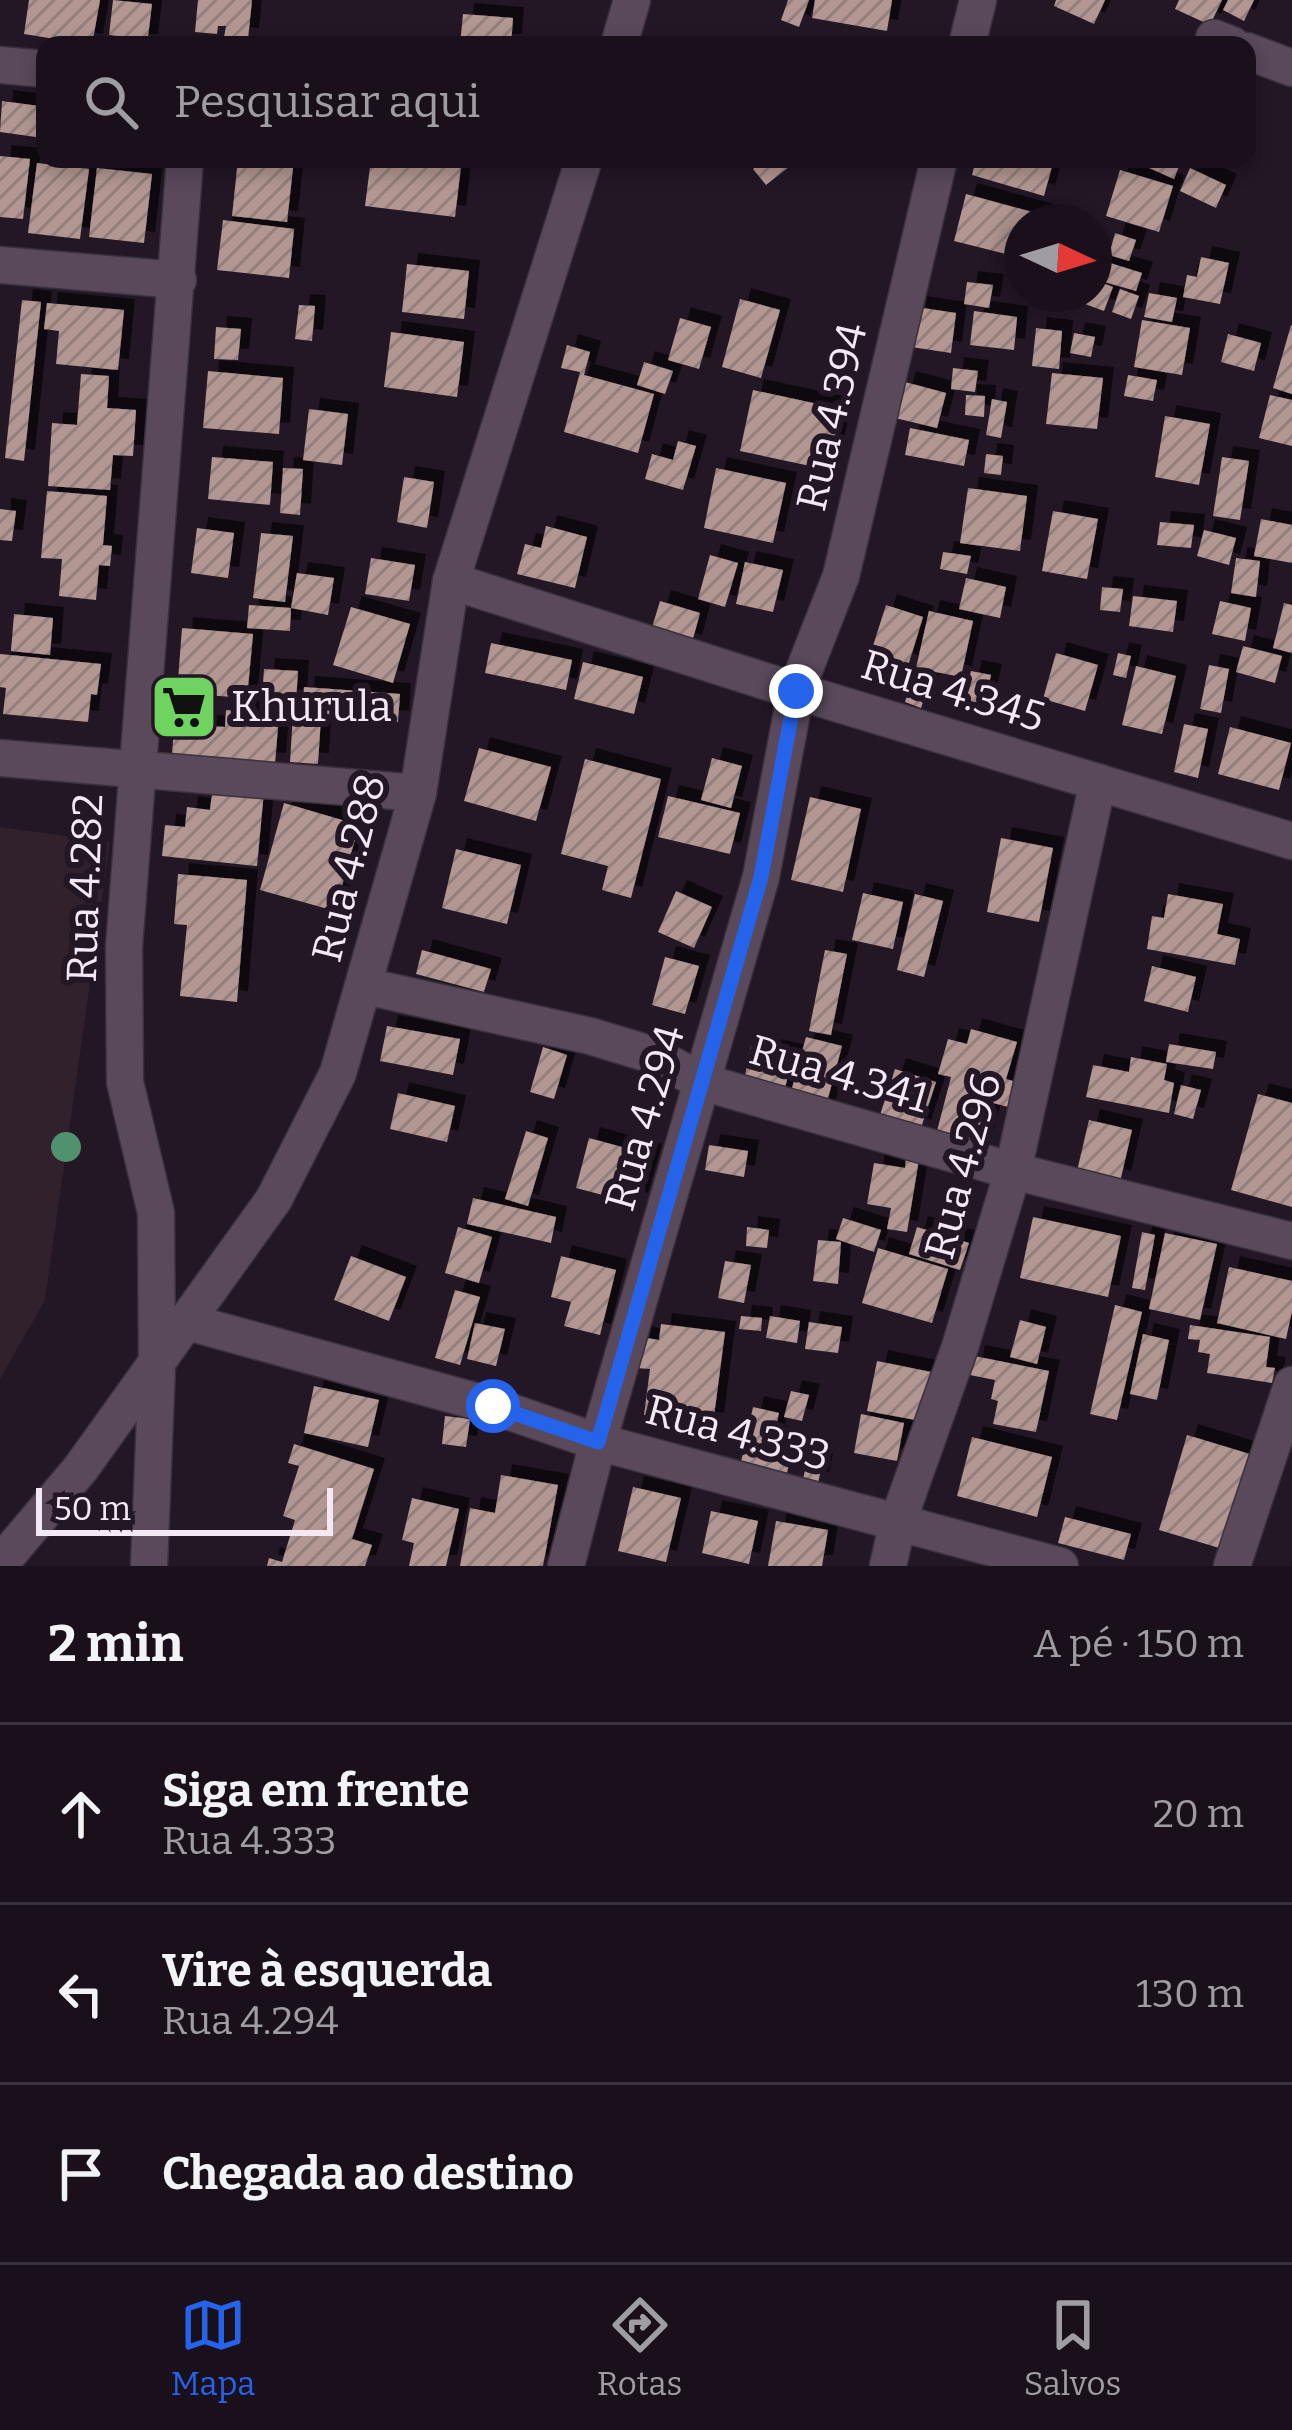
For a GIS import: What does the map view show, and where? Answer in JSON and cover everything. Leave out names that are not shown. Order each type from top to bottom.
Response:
[{"type":"street","points":[[622,36],[632,0]]},
{"type":"street","points":[[969,36],[979,0]]},
{"type":"street","points":[[1256,54],[1292,68]]},
{"type":"street","points":[[0,65],[36,68]]},
{"type":"street","name":"Rua 4.282","points":[[157,1366],[156,1214],[125,1082],[124,947],[184,168]]},
{"type":"street","name":"Rua 4.288","points":[[157,1366],[274,1199],[338,1073],[418,793],[451,581],[581,168]]},
{"type":"street","name":"Rua 4.394","points":[[796,691],[841,575],[937,168]]},
{"type":"street","points":[[0,266],[178,280]]},
{"type":"street","name":"Rua 4.345","points":[[451,581],[1098,782],[1289,830]]},
{"type":"street","name":"Rua 4.294","points":[[566,1566],[761,877],[796,691]]},
{"type":"street","points":[[0,758],[418,793]]},
{"type":"street","name":"Rua 4.296","points":[[888,1566],[898,1521],[960,1347],[1013,1171],[1098,782]]},
{"type":"street","name":"Rua 4.341","points":[[365,986],[590,1036],[656,1056],[702,1082],[1013,1171],[1292,1241]]},
{"type":"street","name":"Rua 4.333","points":[[188,1322],[493,1406],[598,1442],[1060,1566]]},
{"type":"street","points":[[0,1564],[81,1468],[157,1366]]},
{"type":"street","points":[[149,1566],[157,1366]]},
{"type":"street","points":[[1232,1566],[1292,1385]]},
{"type":"shaded area","points":[[0,827],[110,842],[45,1300],[0,1379]]},
{"type":"building","points":[[29,0],[100,0],[94,36],[24,34]]},
{"type":"building","points":[[113,0],[152,4],[148,36],[109,35]]},
{"type":"building","points":[[198,0],[252,0],[248,36],[224,36],[226,26],[218,26],[217,34],[195,32]]},
{"type":"building","points":[[788,0],[809,0],[799,27],[781,20]]},
{"type":"building","points":[[815,0],[892,0],[887,31],[812,18]]},
{"type":"building","points":[[1056,0],[1105,0],[1094,24],[1054,6]]},
{"type":"building","points":[[1179,0],[1222,0],[1210,25],[1175,9]]},
{"type":"building","points":[[1228,0],[1254,0],[1244,21],[1223,10]]},
{"type":"building","points":[[463,14],[513,18],[512,36],[461,36]]},
{"type":"building","points":[[2,101],[36,106],[36,137],[0,132]]},
{"type":"building","points":[[0,156],[30,159],[23,219],[0,217]]},
{"type":"building","points":[[36,168],[89,169],[80,239],[28,233]]},
{"type":"building","points":[[97,168],[152,174],[144,243],[89,237]]},
{"type":"building","points":[[237,168],[293,168],[287,222],[232,216]]},
{"type":"building","points":[[370,168],[461,168],[455,217],[365,206]]},
{"type":"building","points":[[754,168],[788,168],[766,185]]},
{"type":"building","points":[[974,168],[1052,168],[1044,196],[972,175]]},
{"type":"building","points":[[1149,168],[1178,168],[1174,179]]},
{"type":"building","points":[[1190,168],[1226,185],[1216,208],[1180,191]]},
{"type":"building","points":[[1120,170],[1173,186],[1159,232],[1112,218],[1110,204]]},
{"type":"building","points":[[966,194],[1004,204],[1004,254],[954,241]]},
{"type":"building","points":[[223,220],[294,229],[289,278],[217,270]]},
{"type":"building","points":[[1115,233],[1136,240],[1129,261],[1112,256]]},
{"type":"building","points":[[1201,257],[1229,263],[1220,304],[1183,297],[1187,275],[1197,277]]},
{"type":"building","points":[[407,264],[469,271],[464,319],[402,312]]},
{"type":"building","points":[[1112,264],[1142,273],[1136,291],[1112,284]]},
{"type":"building","points":[[967,282],[993,285],[989,308],[964,304]]},
{"type":"building","points":[[1120,289],[1139,296],[1131,319],[1112,312]]},
{"type":"building","points":[[1149,293],[1177,298],[1172,322],[1144,317]]},
{"type":"building","points":[[740,299],[780,310],[761,378],[722,367]]},
{"type":"building","points":[[22,300],[41,302],[24,461],[5,458]]},
{"type":"building","points":[[47,303],[124,310],[118,370],[56,364],[59,331],[44,329]]},
{"type":"building","points":[[299,305],[315,306],[312,341],[295,339]]},
{"type":"building","points":[[916,307],[956,313],[951,353],[911,347]]},
{"type":"building","points":[[974,311],[1017,317],[1014,350],[970,345]]},
{"type":"building","points":[[680,318],[711,327],[699,369],[668,360]]},
{"type":"building","points":[[1142,320],[1190,328],[1182,375],[1134,367]]},
{"type":"building","points":[[1292,326],[1292,394],[1273,388]]},
{"type":"building","points":[[216,327],[241,329],[238,360],[214,359]]},
{"type":"building","points":[[1036,328],[1062,331],[1059,369],[1032,366]]},
{"type":"building","points":[[391,332],[464,342],[457,397],[384,387]]},
{"type":"building","points":[[1074,333],[1095,337],[1091,357],[1070,353]]},
{"type":"building","points":[[1228,334],[1261,343],[1254,371],[1221,362]]},
{"type":"building","points":[[567,345],[590,352],[584,375],[654,394],[638,453],[564,432],[580,372],[561,368]]},
{"type":"building","points":[[644,362],[673,371],[665,394],[637,385]]},
{"type":"building","points":[[953,368],[978,371],[975,392],[951,389]]},
{"type":"building","points":[[208,371],[283,378],[279,434],[203,428]]},
{"type":"building","points":[[1052,373],[1103,378],[1097,429],[1046,424]]},
{"type":"building","points":[[81,374],[109,376],[107,408],[136,410],[133,456],[113,455],[110,490],[48,486],[52,423],[77,425]]},
{"type":"building","points":[[1128,375],[1157,380],[1153,401],[1124,396]]},
{"type":"building","points":[[905,382],[946,393],[937,428],[895,418]]},
{"type":"building","points":[[753,390],[841,409],[829,470],[740,451]]},
{"type":"building","points":[[966,395],[985,396],[984,417],[965,415]]},
{"type":"building","points":[[1270,395],[1292,400],[1292,446],[1259,438]]},
{"type":"building","points":[[992,399],[1007,402],[1001,438],[986,435]]},
{"type":"building","points":[[309,409],[348,414],[342,465],[303,460]]},
{"type":"building","points":[[1165,416],[1210,424],[1199,485],[1155,477]]},
{"type":"building","points":[[910,428],[969,440],[964,466],[905,455]]},
{"type":"building","points":[[678,441],[696,446],[683,490],[645,479],[652,454],[673,460]]},
{"type":"building","points":[[986,454],[1003,456],[1001,475],[984,473]]},
{"type":"building","points":[[212,457],[273,462],[270,505],[208,499]]},
{"type":"building","points":[[1222,457],[1249,461],[1240,520],[1213,516]]},
{"type":"building","points":[[283,468],[303,469],[300,515],[280,513]]},
{"type":"building","points":[[716,468],[786,483],[773,543],[704,528]]},
{"type":"building","points":[[404,477],[434,482],[427,528],[397,522]]},
{"type":"building","points":[[968,488],[1027,496],[1020,551],[960,543]]},
{"type":"building","points":[[47,491],[107,496],[103,545],[112,546],[110,566],[99,565],[96,600],[59,596],[62,559],[41,558]]},
{"type":"building","points":[[0,509],[16,511],[12,541],[0,540]]},
{"type":"building","points":[[1053,511],[1098,519],[1087,579],[1042,571]]},
{"type":"building","points":[[1261,519],[1292,525],[1292,563],[1254,556]]},
{"type":"building","points":[[1160,522],[1194,525],[1191,548],[1157,545]]},
{"type":"building","points":[[546,526],[587,537],[575,588],[517,574],[525,544],[541,548]]},
{"type":"building","points":[[197,528],[234,533],[228,578],[191,573]]},
{"type":"building","points":[[1204,530],[1236,538],[1229,565],[1197,556]]},
{"type":"building","points":[[261,533],[293,536],[285,602],[253,598]]},
{"type":"building","points":[[943,552],[971,556],[967,574],[940,569]]},
{"type":"building","points":[[710,555],[738,563],[725,607],[698,599]]},
{"type":"building","points":[[371,558],[415,565],[409,601],[365,594]]},
{"type":"building","points":[[1236,558],[1260,561],[1256,597],[1231,593]]},
{"type":"building","points":[[745,562],[783,570],[773,612],[736,604]]},
{"type":"building","points":[[297,573],[334,578],[328,615],[291,608]]},
{"type":"building","points":[[966,578],[1006,587],[1000,618],[959,609]]},
{"type":"building","points":[[1102,587],[1123,589],[1120,612],[1100,610]]},
{"type":"building","points":[[1133,596],[1177,601],[1173,632],[1129,626]]},
{"type":"building","points":[[660,601],[700,613],[691,646],[650,634]]},
{"type":"building","points":[[1220,601],[1251,608],[1245,641],[1212,634]]},
{"type":"building","points":[[1284,603],[1292,605],[1292,653],[1273,648]]},
{"type":"building","points":[[249,605],[291,608],[290,631],[247,628]]},
{"type":"building","points":[[886,605],[923,617],[908,666],[870,655]]},
{"type":"building","points":[[351,607],[410,624],[393,683],[333,665]]},
{"type":"building","points":[[929,611],[973,621],[961,677],[916,668]]},
{"type":"building","points":[[14,614],[53,618],[50,655],[11,651]]},
{"type":"building","points":[[182,628],[253,634],[247,698],[177,693]]},
{"type":"building","points":[[491,643],[572,660],[566,690],[485,673]]},
{"type":"building","points":[[1243,646],[1282,656],[1275,683],[1236,672]]},
{"type":"building","points":[[1056,653],[1098,665],[1085,711],[1043,699]]},
{"type":"building","points":[[1118,653],[1131,656],[1126,678],[1113,675]]},
{"type":"building","points":[[0,654],[101,664],[88,722],[3,714],[6,688],[0,687]]},
{"type":"building","points":[[583,662],[643,677],[634,714],[574,699]]},
{"type":"building","points":[[1209,665],[1229,669],[1221,713],[1200,709]]},
{"type":"building","points":[[1136,666],[1176,676],[1162,734],[1122,725]]},
{"type":"building","points":[[264,669],[298,671],[296,701],[262,699]]},
{"type":"building","points":[[971,671],[991,675],[983,709],[963,704]]},
{"type":"building","points":[[913,676],[930,680],[921,708],[905,702]]},
{"type":"building","points":[[304,687],[400,694],[398,722],[321,717],[318,764],[290,762],[293,714],[302,714]]},
{"type":"building","points":[[226,710],[279,714],[275,764],[172,756],[174,724],[225,727]]},
{"type":"building","points":[[1184,724],[1208,729],[1198,778],[1174,772]]},
{"type":"building","points":[[1230,727],[1291,743],[1279,790],[1218,774]]},
{"type":"building","points":[[479,748],[551,767],[536,821],[464,801]]},
{"type":"building","points":[[712,758],[742,766],[731,808],[701,800]]},
{"type":"building","points":[[585,759],[661,779],[631,898],[602,890],[608,866],[561,854]]},
{"type":"building","points":[[213,785],[264,791],[257,866],[162,856],[165,825],[185,827],[187,807],[210,810]]},
{"type":"building","points":[[668,796],[740,813],[730,854],[658,837]]},
{"type":"building","points":[[810,797],[861,809],[843,892],[791,880]]},
{"type":"building","points":[[284,803],[359,825],[335,911],[260,890]]},
{"type":"building","points":[[1001,838],[1053,848],[1039,922],[987,912]]},
{"type":"building","points":[[456,849],[521,865],[507,924],[442,908]]},
{"type":"building","points":[[178,874],[247,880],[237,1002],[180,996],[187,925],[174,924]]},
{"type":"building","points":[[676,891],[712,907],[694,948],[658,932]]},
{"type":"building","points":[[863,893],[903,902],[893,949],[852,940]]},
{"type":"building","points":[[915,894],[943,901],[924,977],[897,970]]},
{"type":"building","points":[[1168,894],[1223,904],[1217,934],[1240,939],[1235,965],[1147,949],[1152,916],[1164,918]]},
{"type":"building","points":[[422,950],[491,969],[484,992],[416,974]]},
{"type":"building","points":[[825,950],[847,954],[831,1035],[809,1031]]},
{"type":"building","points":[[665,957],[699,966],[685,1014],[652,1005]]},
{"type":"building","points":[[1152,966],[1196,977],[1188,1012],[1144,1001]]},
{"type":"building","points":[[387,1026],[460,1039],[453,1075],[380,1061]]},
{"type":"building","points":[[971,1029],[1017,1042],[1006,1079],[1027,1085],[1020,1110],[993,1103],[982,1143],[937,1131],[951,1077],[938,1074],[948,1039],[967,1044]]},
{"type":"building","points":[[806,1037],[842,1046],[824,1113],[788,1103]]},
{"type":"building","points":[[1169,1044],[1216,1052],[1213,1069],[1166,1062]]},
{"type":"building","points":[[751,1046],[792,1055],[783,1099],[742,1090]]},
{"type":"building","points":[[543,1047],[567,1055],[554,1099],[530,1092]]},
{"type":"building","points":[[1131,1057],[1167,1064],[1164,1080],[1174,1083],[1169,1113],[1086,1097],[1093,1065],[1129,1072]]},
{"type":"building","points":[[895,1069],[936,1082],[920,1131],[879,1118]]},
{"type":"building","points":[[1181,1085],[1201,1090],[1193,1119],[1174,1114]]},
{"type":"building","points":[[398,1093],[455,1106],[447,1142],[390,1129]]},
{"type":"building","points":[[1258,1094],[1292,1103],[1292,1207],[1231,1190]]},
{"type":"building","points":[[1089,1120],[1132,1130],[1120,1182],[1077,1171]]},
{"type":"building","points":[[526,1131],[548,1138],[528,1206],[505,1199]]},
{"type":"building","points":[[589,1138],[651,1155],[637,1204],[576,1188]]},
{"type":"building","points":[[709,1145],[748,1151],[744,1177],[705,1170]]},
{"type":"building","points":[[906,1158],[919,1159],[907,1232],[887,1229],[891,1208],[867,1204],[874,1163],[905,1168]]},
{"type":"building","points":[[473,1198],[556,1217],[551,1243],[467,1224]]},
{"type":"building","points":[[1033,1217],[1121,1236],[1108,1297],[1020,1278]]},
{"type":"building","points":[[843,1218],[881,1230],[874,1252],[836,1239]]},
{"type":"building","points":[[458,1227],[492,1237],[479,1283],[445,1273]]},
{"type":"building","points":[[747,1227],[769,1230],[767,1248],[746,1246]]},
{"type":"building","points":[[917,1227],[969,1243],[960,1270],[909,1254]]},
{"type":"building","points":[[1142,1232],[1155,1235],[1145,1290],[1132,1288]]},
{"type":"building","points":[[1165,1233],[1217,1244],[1200,1320],[1149,1309]]},
{"type":"building","points":[[818,1240],[841,1242],[838,1284],[813,1281]]},
{"type":"building","points":[[878,1248],[948,1269],[932,1323],[862,1303]]},
{"type":"building","points":[[351,1256],[406,1277],[389,1321],[334,1300]]},
{"type":"building","points":[[561,1256],[616,1270],[600,1335],[564,1326],[571,1302],[551,1297]]},
{"type":"building","points":[[725,1261],[751,1265],[744,1303],[718,1298]]},
{"type":"building","points":[[1229,1267],[1292,1281],[1286,1339],[1217,1323]]},
{"type":"building","points":[[455,1290],[480,1297],[460,1365],[435,1358]]},
{"type":"building","points":[[1115,1305],[1142,1312],[1117,1420],[1090,1414]]},
{"type":"building","points":[[741,1316],[762,1318],[761,1331],[739,1329]]},
{"type":"building","points":[[770,1316],[800,1321],[797,1343],[766,1338]]},
{"type":"building","points":[[1020,1320],[1046,1327],[1037,1364],[1010,1357]]},
{"type":"building","points":[[809,1322],[842,1327],[838,1353],[805,1349]]},
{"type":"building","points":[[475,1323],[505,1329],[496,1366],[467,1359]]},
{"type":"building","points":[[661,1324],[725,1332],[713,1424],[644,1415],[650,1369],[636,1368],[640,1337],[659,1340]]},
{"type":"building","points":[[1190,1325],[1270,1337],[1266,1367],[1275,1368],[1272,1383],[1207,1373],[1210,1354],[1198,1352],[1200,1340],[1188,1339]]},
{"type":"building","points":[[1143,1334],[1169,1340],[1157,1400],[1130,1394]]},
{"type":"building","points":[[974,1356],[1049,1371],[1036,1432],[993,1424],[998,1401],[991,1399],[995,1380],[970,1375]]},
{"type":"building","points":[[877,1361],[931,1372],[921,1421],[867,1411]]},
{"type":"building","points":[[314,1386],[379,1400],[368,1447],[304,1433]]},
{"type":"building","points":[[791,1391],[809,1395],[802,1421],[784,1417]]},
{"type":"building","points":[[753,1407],[779,1413],[774,1436],[794,1440],[787,1473],[741,1462]]},
{"type":"building","points":[[861,1414],[904,1423],[897,1461],[854,1453]]},
{"type":"building","points":[[445,1416],[470,1419],[466,1447],[442,1444]]},
{"type":"building","points":[[1187,1435],[1253,1455],[1226,1550],[1159,1530]]},
{"type":"building","points":[[972,1437],[1052,1457],[1037,1517],[957,1496]]},
{"type":"building","points":[[294,1444],[374,1469],[352,1539],[372,1545],[365,1566],[267,1566],[269,1558],[282,1562],[295,1520],[283,1516],[299,1466],[288,1463]]},
{"type":"building","points":[[807,1462],[822,1465],[818,1483],[803,1479]]},
{"type":"building","points":[[501,1475],[558,1485],[543,1566],[460,1566],[470,1508],[495,1513]]},
{"type":"building","points":[[633,1487],[681,1498],[666,1562],[618,1551]]},
{"type":"building","points":[[412,1498],[459,1509],[446,1566],[409,1566],[414,1543],[402,1540]]},
{"type":"building","points":[[711,1511],[758,1521],[749,1564],[702,1553]]},
{"type":"building","points":[[1065,1517],[1131,1534],[1124,1560],[1058,1543]]},
{"type":"building","points":[[776,1521],[828,1530],[822,1566],[768,1566]]},
{"type":"place","name":"Khurula","points":[[184,707]]},
{"type":"route","points":[[493,1406],[598,1442],[761,877],[796,691]]}]
